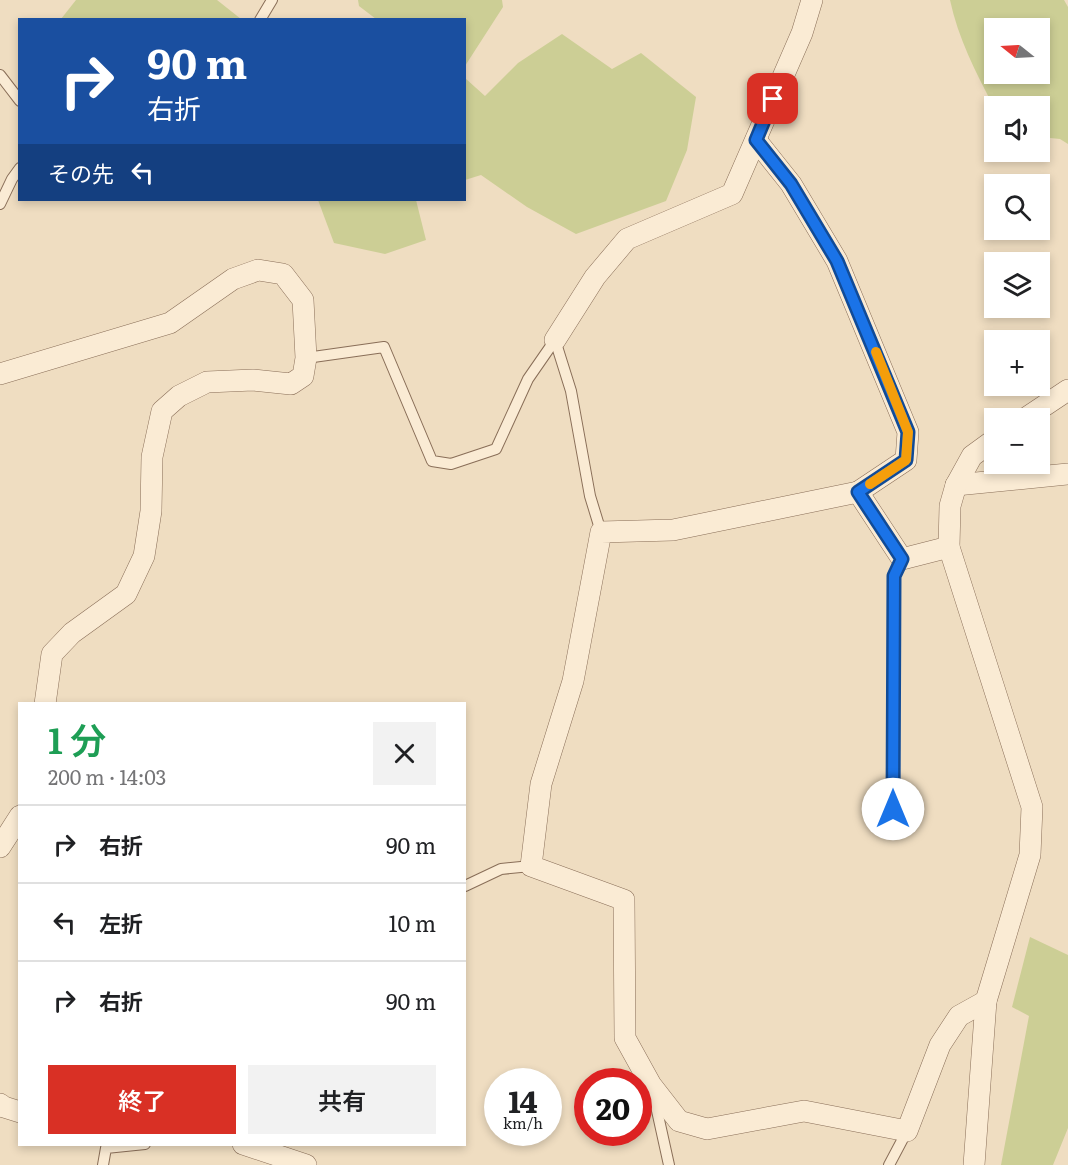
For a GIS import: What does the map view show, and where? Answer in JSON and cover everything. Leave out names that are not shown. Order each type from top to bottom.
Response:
[{"type":"street","points":[[555,340],[595,277],[627,239],[732,194],[802,33],[812,0]]},
{"type":"street","points":[[642,1068],[625,1038],[624,900],[531,866],[541,784],[573,681],[602,532],[673,530],[858,492],[906,460],[908,432],[837,261],[791,184],[756,140]]},
{"type":"street","points":[[0,374],[170,323],[233,279],[258,270],[283,274],[303,300],[306,358],[303,376],[291,384],[253,380],[207,382],[179,396],[162,411],[152,458],[151,511],[144,556],[126,594],[72,633],[52,654],[45,702]]},
{"type":"street","points":[[1041,408],[1068,390]]},
{"type":"street","points":[[974,1165],[986,1001],[1030,855],[1032,807],[949,547],[950,506],[956,485],[972,456],[984,447]]},
{"type":"street","points":[[956,485],[1068,474]]},
{"type":"street","points":[[858,492],[902,559],[949,547]]},
{"type":"street","points":[[0,847],[18,819]]},
{"type":"street","points":[[652,1086],[679,1121],[707,1130],[804,1111],[907,1131],[940,1045],[959,1016],[986,1001]]},
{"type":"street","points":[[0,1104],[18,1111]]},
{"type":"street","points":[[249,1146],[306,1165]]},
{"type":"lane","points":[[261,18],[272,0]]},
{"type":"lane","points":[[0,75],[18,98]]},
{"type":"lane","points":[[0,204],[18,171]]},
{"type":"lane","points":[[306,358],[384,347],[432,461],[451,464],[496,449],[528,379],[555,340]]},
{"type":"lane","points":[[555,340],[571,391],[590,496],[602,532]]},
{"type":"lane","points":[[893,809],[894,576],[902,559]]},
{"type":"lane","points":[[466,886],[501,869],[531,866]]},
{"type":"lane","points":[[652,1089],[669,1165]]},
{"type":"lane","points":[[889,1165],[907,1131]]},
{"type":"lane","points":[[103,1165],[106,1148],[126,1146]]},
{"type":"green space","points":[[76,0],[217,0],[240,18],[62,18]]},
{"type":"green space","points":[[358,0],[502,0],[503,7],[466,64],[466,18],[375,18],[359,6]]},
{"type":"green space","points":[[950,0],[1064,0],[1068,7],[1068,144],[1060,139],[1050,138],[1050,96],[988,96],[968,55]]},
{"type":"green space","points":[[562,34],[612,69],[641,53],[696,97],[687,150],[666,201],[576,234],[527,207],[481,175],[466,180],[466,79],[485,96],[518,63]]},
{"type":"green space","points":[[318,201],[416,201],[426,240],[385,254],[334,243]]},
{"type":"green space","points":[[1030,937],[1068,955],[1068,1128],[1053,1165],[1001,1165],[1029,1016],[1012,1007]]},
{"type":"slow traffic","points":[[870,484],[906,460],[908,432],[876,352]]},
{"type":"route","points":[[773,99],[756,140],[791,184],[837,261],[908,432],[906,460],[858,492],[902,559],[894,576],[893,809]]}]
